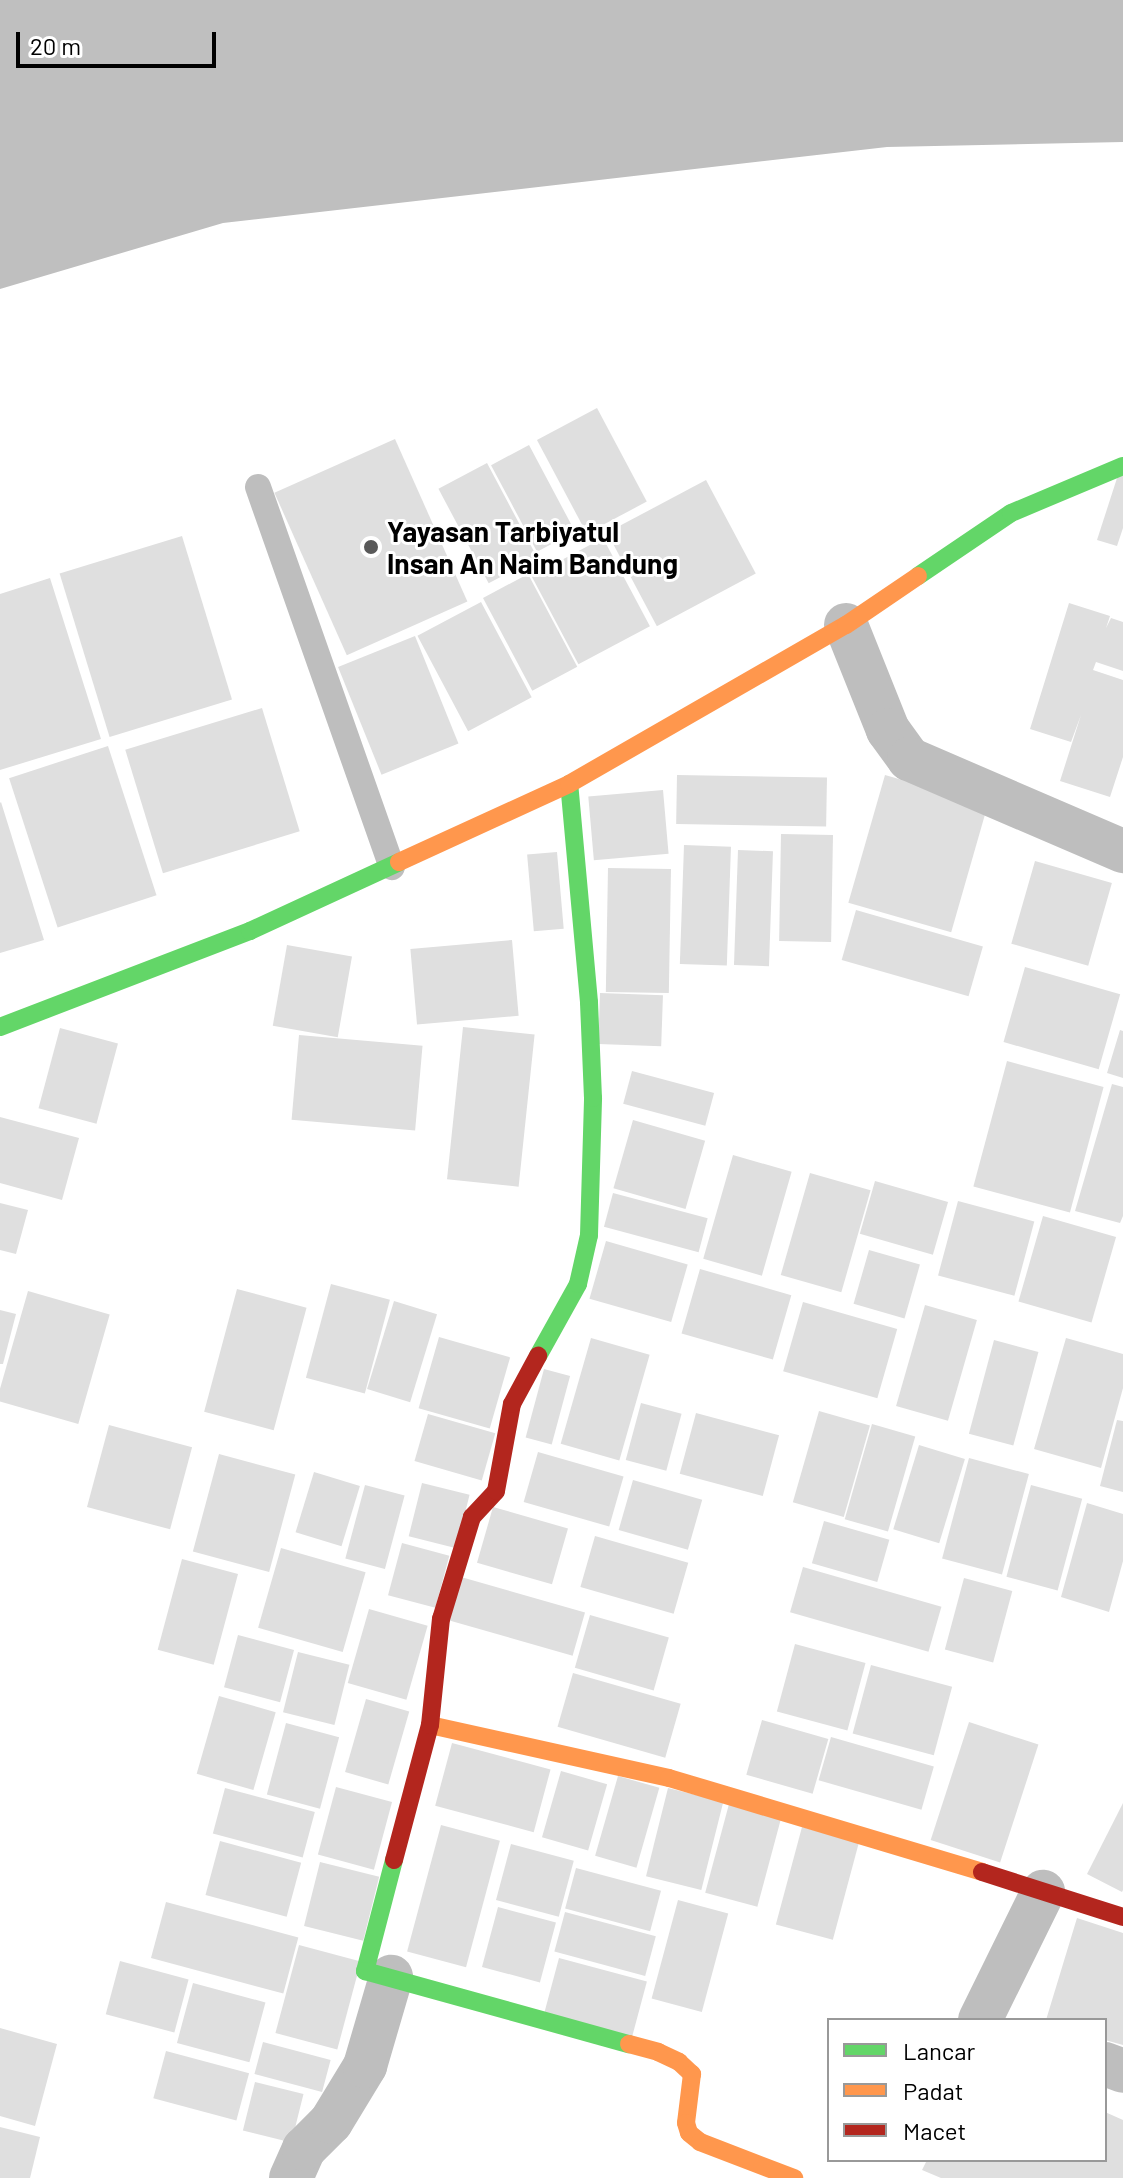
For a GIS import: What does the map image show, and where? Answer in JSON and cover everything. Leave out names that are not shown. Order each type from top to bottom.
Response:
[{"type":"street","points":[[0,1027],[250,931],[569,784],[846,625],[1011,513],[1123,466]]},
{"type":"street","points":[[846,625],[888,730],[909,759],[1123,851]]},
{"type":"street","points":[[569,784],[589,1002],[593,1098],[589,1235],[578,1284],[512,1404],[496,1491],[472,1517],[441,1619],[430,1725],[365,1971],[658,2052],[679,2062],[692,2074],[686,2123],[689,2133],[700,2142],[794,2178]]},
{"type":"street","points":[[430,1725],[669,1778],[1123,1917]]},
{"type":"street","points":[[981,2018],[1043,1892]]},
{"type":"street","points":[[291,2178],[304,2149],[331,2122],[365,2066],[391,1977]]},
{"type":"lane","points":[[258,487],[392,867]]},
{"type":"shaded area","points":[[0,0],[1123,0],[1123,142],[887,147],[223,223],[0,289]]},
{"type":"building","points":[[597,408],[647,502],[587,534],[537,440]]},
{"type":"building","name":"Yayasan Tarbiyatul Insan An Naim Bandung","points":[[395,439],[467,602],[347,655],[274,493]]},
{"type":"building","points":[[529,445],[575,532],[537,552],[491,465]]},
{"type":"building","points":[[487,463],[537,557],[489,583],[438,489]]},
{"type":"building","points":[[1118,475],[1123,476],[1123,528],[1117,546],[1097,540]]},
{"type":"building","points":[[706,480],[756,574],[657,626],[607,533]]},
{"type":"building","points":[[182,536],[232,700],[110,737],[60,573]]},
{"type":"building","points":[[603,538],[650,626],[578,664],[531,576]]},
{"type":"building","points":[[528,574],[577,667],[532,691],[483,598]]},
{"type":"building","points":[[50,578],[101,739],[0,770],[0,594]]},
{"type":"building","points":[[481,602],[532,697],[468,731],[417,636]]},
{"type":"building","points":[[1069,603],[1110,616],[1106,628],[1111,618],[1123,622],[1123,671],[1096,662],[1093,670],[1123,680],[1123,757],[1110,797],[1060,781],[1081,715],[1071,742],[1030,729]]},
{"type":"building","points":[[415,636],[458,744],[381,775],[338,667]]},
{"type":"building","points":[[262,708],[300,831],[163,873],[125,750]]},
{"type":"building","points":[[108,746],[157,895],[58,927],[9,778]]},
{"type":"building","points":[[677,775],[827,778],[826,827],[676,824]]},
{"type":"building","points":[[885,775],[988,804],[951,932],[848,903]]},
{"type":"building","points":[[663,790],[669,854],[594,860],[588,797]]},
{"type":"building","points":[[0,803],[44,940],[0,953]]},
{"type":"building","points":[[781,834],[833,835],[831,942],[779,941]]},
{"type":"building","points":[[684,845],[731,847],[727,966],[680,964]]},
{"type":"building","points":[[738,850],[773,851],[769,966],[734,965]]},
{"type":"building","points":[[557,852],[564,929],[534,931],[527,855]]},
{"type":"building","points":[[1035,861],[1112,883],[1088,966],[1011,944]]},
{"type":"building","points":[[608,868],[671,869],[669,993],[606,992]]},
{"type":"building","points":[[856,910],[983,946],[969,996],[842,960]]},
{"type":"building","points":[[512,940],[519,1016],[417,1025],[410,949]]},
{"type":"building","points":[[287,945],[352,956],[338,1037],[273,1026]]},
{"type":"building","points":[[1025,967],[1120,994],[1099,1069],[1004,1042]]},
{"type":"building","points":[[600,993],[663,995],[661,1046],[598,1044]]},
{"type":"building","points":[[463,1027],[535,1035],[519,1187],[447,1179]]},
{"type":"building","points":[[60,1028],[118,1044],[96,1124],[39,1108]]},
{"type":"building","points":[[1120,1030],[1123,1031],[1123,1078],[1107,1073]]},
{"type":"building","points":[[299,1035],[423,1046],[415,1130],[292,1120]]},
{"type":"building","points":[[1007,1061],[1104,1087],[1070,1212],[973,1187]]},
{"type":"building","points":[[632,1071],[714,1093],[705,1126],[623,1104]]},
{"type":"building","points":[[1112,1084],[1123,1087],[1123,1216],[1120,1223],[1075,1211]]},
{"type":"building","points":[[0,1117],[79,1138],[62,1200],[0,1183]]},
{"type":"building","points":[[633,1120],[705,1141],[686,1209],[613,1188]]},
{"type":"building","points":[[733,1155],[792,1172],[762,1276],[703,1259]]},
{"type":"building","points":[[810,1173],[871,1190],[841,1292],[781,1275]]},
{"type":"building","points":[[875,1181],[948,1202],[933,1255],[860,1234]]},
{"type":"building","points":[[613,1193],[708,1218],[699,1252],[604,1227]]},
{"type":"building","points":[[958,1201],[1034,1221],[1014,1296],[938,1275]]},
{"type":"building","points":[[0,1203],[28,1210],[16,1254],[0,1250]]},
{"type":"building","points":[[1043,1216],[1116,1237],[1092,1323],[1018,1302]]},
{"type":"building","points":[[606,1241],[688,1264],[671,1322],[589,1299]]},
{"type":"building","points":[[869,1250],[920,1265],[905,1318],[854,1304]]},
{"type":"building","points":[[700,1269],[791,1295],[773,1360],[682,1333]]},
{"type":"building","points":[[331,1284],[390,1300],[365,1393],[306,1378]]},
{"type":"building","points":[[237,1289],[307,1308],[274,1430],[204,1412]]},
{"type":"building","points":[[28,1291],[110,1314],[78,1424],[0,1402],[0,1389]]},
{"type":"building","points":[[394,1301],[437,1314],[410,1402],[367,1389]]},
{"type":"building","points":[[803,1302],[897,1329],[877,1398],[783,1371]]},
{"type":"building","points":[[925,1305],[977,1320],[948,1421],[896,1406]]},
{"type":"building","points":[[0,1310],[16,1314],[3,1364],[0,1364]]},
{"type":"building","points":[[439,1337],[510,1357],[490,1429],[419,1408]]},
{"type":"building","points":[[591,1338],[650,1355],[619,1461],[561,1444]]},
{"type":"building","points":[[1066,1338],[1123,1354],[1123,1388],[1101,1468],[1034,1449]]},
{"type":"building","points":[[994,1340],[1038,1352],[1013,1446],[969,1434]]},
{"type":"building","points":[[544,1369],[570,1376],[552,1445],[526,1438]]},
{"type":"building","points":[[641,1403],[682,1414],[666,1471],[626,1460]]},
{"type":"building","points":[[819,1411],[870,1426],[844,1517],[793,1502]]},
{"type":"building","points":[[696,1413],[779,1435],[763,1496],[680,1474]]},
{"type":"building","points":[[428,1414],[495,1433],[482,1480],[414,1461]]},
{"type":"building","points":[[1117,1420],[1123,1421],[1123,1492],[1100,1486]]},
{"type":"building","points":[[872,1424],[915,1436],[888,1532],[845,1519]]},
{"type":"building","points":[[109,1425],[192,1447],[170,1529],[87,1507]]},
{"type":"building","points":[[919,1445],[965,1459],[939,1543],[893,1529]]},
{"type":"building","points":[[538,1452],[624,1477],[609,1527],[524,1502]]},
{"type":"building","points":[[219,1454],[295,1474],[269,1572],[193,1552]]},
{"type":"building","points":[[969,1458],[1029,1474],[1002,1575],[942,1558]]},
{"type":"building","points":[[314,1472],[360,1486],[341,1546],[296,1532]]},
{"type":"building","points":[[633,1480],[702,1500],[688,1550],[619,1530]]},
{"type":"building","points":[[422,1483],[470,1495],[456,1548],[409,1536]]},
{"type":"building","points":[[365,1485],[405,1496],[385,1569],[345,1558]]},
{"type":"building","points":[[1031,1485],[1082,1499],[1058,1590],[1006,1577]]},
{"type":"building","points":[[1087,1503],[1123,1514],[1123,1561],[1109,1612],[1061,1597]]},
{"type":"building","points":[[493,1507],[568,1528],[552,1584],[477,1563]]},
{"type":"building","points":[[824,1521],[889,1540],[877,1582],[812,1563]]},
{"type":"building","points":[[595,1536],[688,1563],[674,1614],[580,1587]]},
{"type":"building","points":[[402,1543],[449,1556],[435,1608],[388,1595]]},
{"type":"building","points":[[281,1548],[366,1572],[343,1652],[258,1628]]},
{"type":"building","points":[[182,1559],[238,1574],[214,1665],[158,1650]]},
{"type":"building","points":[[803,1567],[941,1607],[928,1652],[790,1612]]},
{"type":"building","points":[[461,1577],[585,1613],[573,1656],[449,1620]]},
{"type":"building","points":[[964,1578],[1012,1591],[993,1662],[945,1649]]},
{"type":"building","points":[[369,1609],[428,1626],[406,1700],[348,1683]]},
{"type":"building","points":[[590,1615],[669,1638],[654,1690],[575,1668]]},
{"type":"building","points":[[238,1635],[294,1650],[280,1702],[224,1687]]},
{"type":"building","points":[[795,1644],[866,1663],[847,1731],[777,1712]]},
{"type":"building","points":[[298,1652],[349,1665],[334,1725],[283,1712]]},
{"type":"building","points":[[871,1665],[952,1687],[934,1755],[853,1734]]},
{"type":"building","points":[[573,1673],[681,1704],[665,1758],[558,1727]]},
{"type":"building","points":[[219,1696],[276,1712],[253,1790],[197,1774]]},
{"type":"building","points":[[366,1699],[409,1711],[388,1784],[345,1772]]},
{"type":"building","points":[[762,1720],[828,1739],[813,1794],[746,1775]]},
{"type":"building","points":[[969,1722],[1038,1745],[1000,1862],[931,1840]]},
{"type":"building","points":[[286,1723],[339,1737],[320,1809],[267,1794]]},
{"type":"building","points":[[831,1737],[934,1766],[921,1810],[819,1780]]},
{"type":"building","points":[[452,1743],[551,1769],[534,1832],[435,1806]]},
{"type":"building","points":[[561,1771],[607,1784],[588,1851],[542,1837]]},
{"type":"building","points":[[618,1776],[659,1788],[636,1868],[595,1856]]},
{"type":"building","points":[[336,1787],[392,1802],[374,1870],[318,1855]]},
{"type":"building","points":[[225,1788],[315,1812],[303,1857],[213,1833]]},
{"type":"building","points":[[668,1788],[723,1802],[701,1890],[646,1876]]},
{"type":"building","points":[[1123,1803],[1123,1890],[1122,1892],[1087,1874]]},
{"type":"building","points":[[729,1804],[781,1818],[757,1907],[705,1893]]},
{"type":"building","points":[[441,1825],[500,1841],[466,1967],[407,1952]]},
{"type":"building","points":[[802,1827],[859,1842],[833,1940],[776,1925]]},
{"type":"building","points":[[220,1841],[301,1863],[287,1917],[206,1895]]},
{"type":"building","points":[[511,1844],[574,1861],[559,1917],[496,1900]]},
{"type":"building","points":[[320,1862],[379,1877],[363,1941],[304,1926]]},
{"type":"building","points":[[576,1868],[661,1891],[650,1931],[565,1909]]},
{"type":"building","points":[[678,1900],[728,1913],[702,2012],[652,1999]]},
{"type":"building","points":[[166,1902],[298,1937],[283,1993],[151,1958]]},
{"type":"building","points":[[498,1907],[556,1923],[540,1982],[482,1967]]},
{"type":"building","points":[[565,1912],[656,1936],[645,1976],[554,1952]]},
{"type":"building","points":[[1077,1918],[1123,1933],[1123,2045],[1107,2041],[1107,2018],[1047,2018]]},
{"type":"building","points":[[299,1945],[361,1962],[337,2049],[275,2033]]},
{"type":"building","points":[[559,1958],[647,1982],[632,2039],[544,2015]]},
{"type":"building","points":[[120,1961],[189,1979],[174,2033],[106,2014]]},
{"type":"building","points":[[193,1983],[265,2002],[249,2062],[177,2043]]},
{"type":"building","points":[[0,2028],[57,2044],[35,2126],[0,2116]]},
{"type":"building","points":[[263,2042],[331,2060],[322,2092],[254,2074]]},
{"type":"building","points":[[166,2051],[249,2073],[236,2121],[153,2098]]},
{"type":"building","points":[[255,2082],[304,2094],[291,2143],[243,2131]]},
{"type":"building","points":[[1107,2113],[1123,2120],[1123,2178],[941,2178],[922,2170],[926,2162],[1107,2162]]},
{"type":"building","points":[[0,2127],[40,2137],[30,2178],[0,2178]]},
{"type":"traffic: fast","points":[[918,576],[1011,513],[1123,466]]},
{"type":"traffic: fast","points":[[538,1356],[578,1284],[589,1235],[593,1098],[589,1002],[569,784]]},
{"type":"traffic: fast","points":[[0,1027],[250,931],[399,862]]},
{"type":"traffic: fast","points":[[394,1860],[365,1971],[629,2044]]},
{"type":"traffic: slow","points":[[399,862],[569,784],[846,625],[918,576]]},
{"type":"traffic: slow","points":[[430,1725],[669,1778],[982,1872]]},
{"type":"traffic: slow","points":[[629,2044],[658,2052],[679,2062],[692,2074],[686,2123],[689,2133],[700,2142],[794,2178]]},
{"type":"traffic: jam","points":[[394,1860],[430,1725],[441,1619],[472,1517],[496,1491],[512,1404],[538,1356]]},
{"type":"traffic: jam","points":[[982,1872],[1123,1917]]},
{"type":"place","name":"Yayasan Tarbiyatul Insan An Naim Bandung","points":[[371,547]]}]
